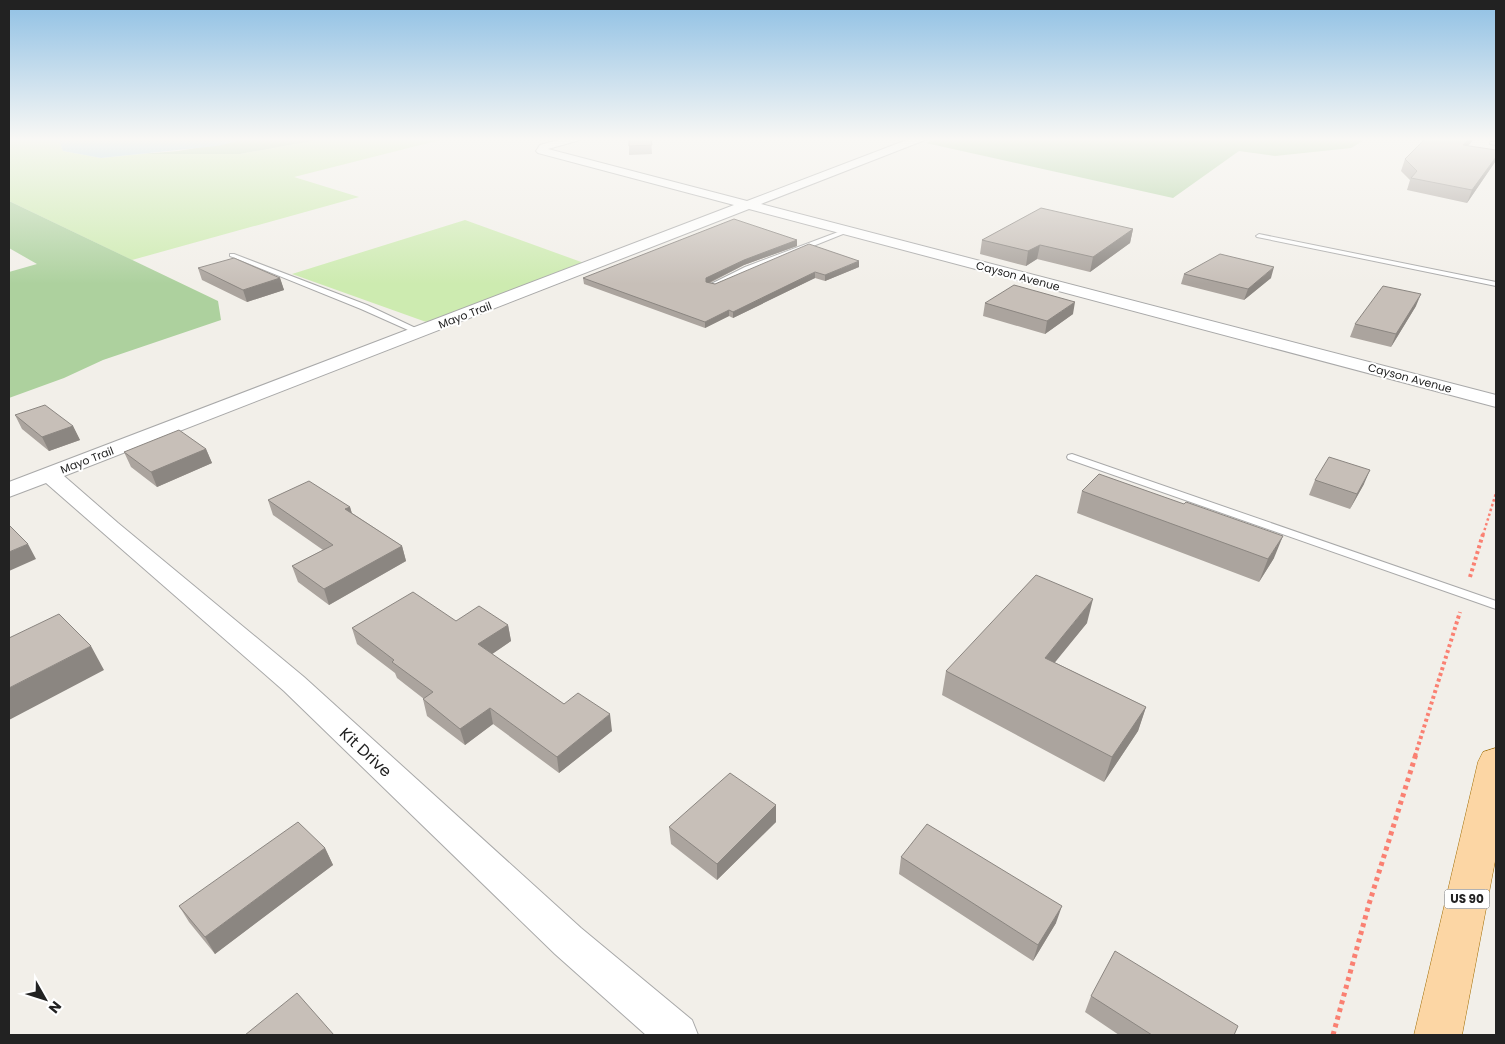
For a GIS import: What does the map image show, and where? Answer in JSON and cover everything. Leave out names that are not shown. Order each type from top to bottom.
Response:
[{"type":"main road","name":"US 90","points":[[1438,1035],[1496,762]]},
{"type":"street","name":"Cayson Avenue","points":[[677,187],[1496,401]]},
{"type":"street","name":"Mayo Trail","points":[[9,490],[795,187]]},
{"type":"street","name":"Kit Drive","points":[[50,474],[90,512],[293,683],[569,942],[676,1035]]},
{"type":"lane","points":[[710,286],[846,230]]},
{"type":"lane","points":[[1259,236],[1496,284]]},
{"type":"lane","points":[[232,255],[347,300],[420,332]]},
{"type":"lane","points":[[1072,457],[1496,605]]},
{"type":"path","points":[[1333,1035],[1369,904],[1496,493]]},
{"type":"green space","points":[[9,187],[326,187],[359,197],[132,260],[9,201]]},
{"type":"green space","points":[[1122,187],[1189,187],[1173,198]]},
{"type":"green space","points":[[9,201],[218,301],[221,320],[103,360],[64,378],[9,398],[9,272],[37,264],[9,248]]},
{"type":"green space","points":[[465,220],[584,263],[429,323],[292,274]]},
{"type":"building","points":[[1455,187],[1474,187],[1472,190]]},
{"type":"building","points":[[1041,208],[1133,229],[1093,257],[1040,245],[1028,251],[982,240]]},
{"type":"building","points":[[734,219],[797,240],[744,260],[706,278],[706,282],[715,284],[809,244],[859,261],[825,275],[815,272],[733,312],[729,310],[705,322],[583,278]]},
{"type":"building","points":[[1220,254],[1274,267],[1248,289],[1184,274]]},
{"type":"building","points":[[234,258],[280,278],[243,290],[198,268]]},
{"type":"building","points":[[1014,285],[1075,302],[1047,321],[985,303]]},
{"type":"building","points":[[1383,286],[1421,294],[1396,334],[1355,324]]},
{"type":"building","points":[[45,405],[73,426],[42,437],[15,415]]},
{"type":"building","points":[[179,430],[206,449],[151,472],[124,452]]},
{"type":"building","points":[[1329,457],[1370,470],[1357,494],[1315,480]]},
{"type":"building","points":[[1099,474],[1283,536],[1268,559],[1082,491]]},
{"type":"building","points":[[309,481],[350,507],[345,509],[402,546],[324,589],[292,566],[333,545],[268,500]]},
{"type":"building","points":[[9,525],[28,544],[9,552]]},
{"type":"building","points":[[1036,575],[1093,599],[1045,658],[1146,707],[1112,757],[946,671]]},
{"type":"building","points":[[413,592],[456,621],[479,606],[508,625],[478,644],[564,704],[578,693],[610,714],[557,757],[490,708],[460,729],[423,699],[433,692],[392,662],[394,660],[352,628]]},
{"type":"building","points":[[59,614],[91,646],[9,688],[9,638]]},
{"type":"building","points":[[730,773],[776,805],[717,864],[669,827]]},
{"type":"building","points":[[298,822],[325,848],[205,937],[179,906]]},
{"type":"building","points":[[927,824],[1062,906],[1038,945],[901,857]]},
{"type":"building","points":[[1115,951],[1238,1026],[1234,1035],[1152,1035],[1091,996]]},
{"type":"building","points":[[297,993],[334,1035],[245,1035]]}]
